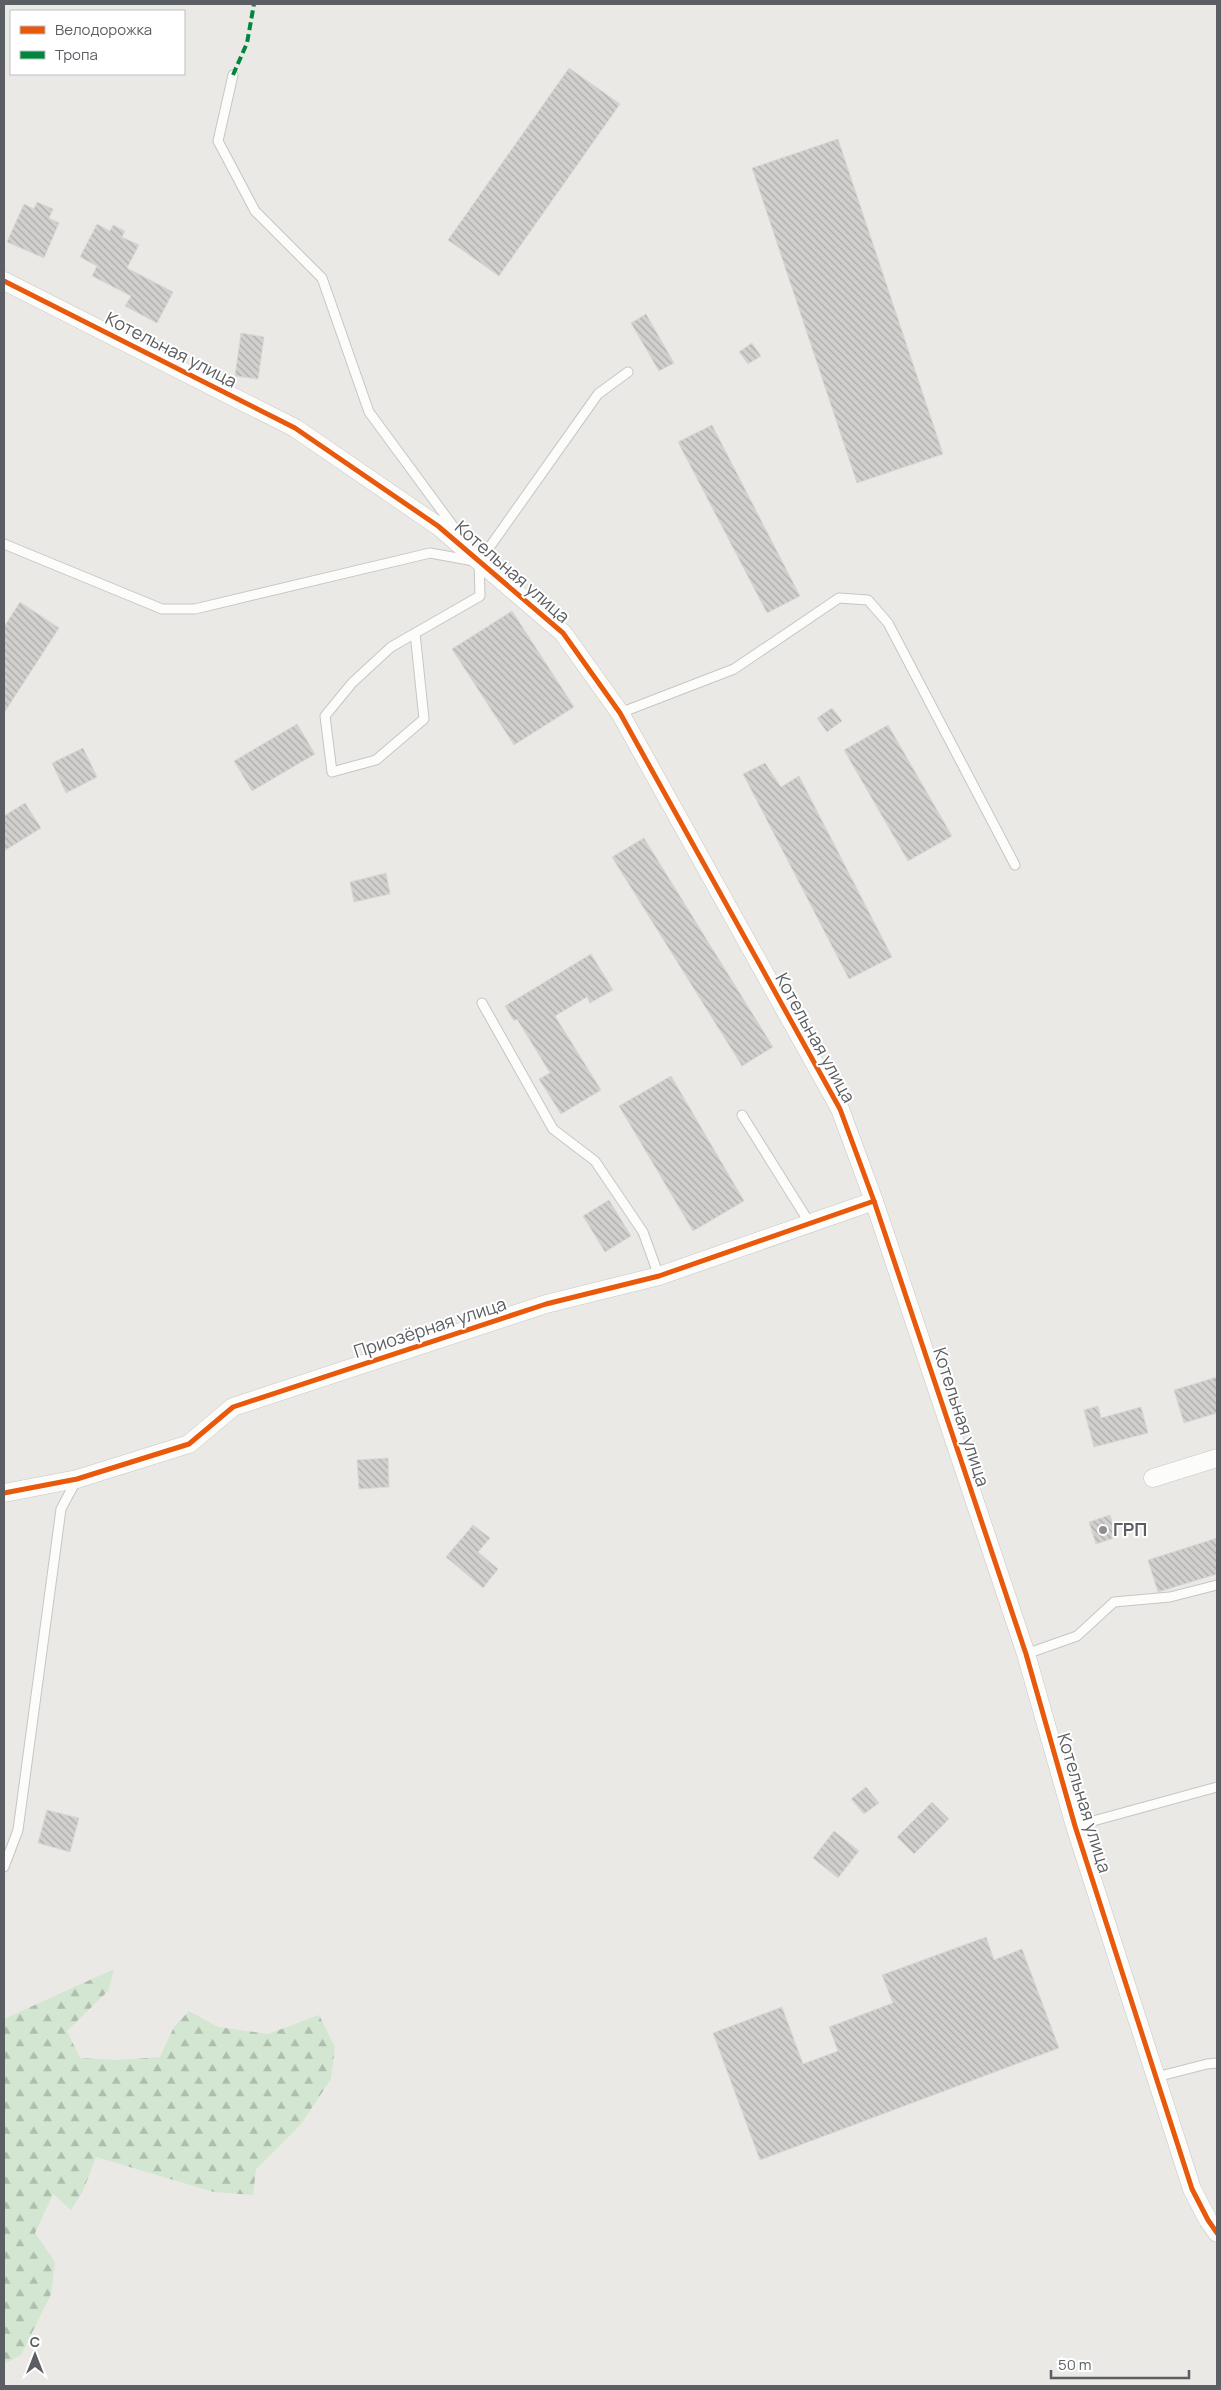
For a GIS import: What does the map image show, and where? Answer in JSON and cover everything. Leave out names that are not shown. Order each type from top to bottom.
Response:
[{"type":"street","name":"Котельная улица","points":[[4,281],[295,428],[438,526],[562,633],[620,713],[840,1109],[874,1201],[1026,1654],[1075,1826],[1192,2189],[1217,2233]]},
{"type":"street","name":"Приозёрная улица","points":[[4,1493],[77,1479],[189,1444],[233,1407],[546,1304],[660,1276],[809,1222],[874,1201]]},
{"type":"street","points":[[1153,1478],[1217,1458]]},
{"type":"lane","points":[[233,75],[218,141],[255,211],[322,278],[369,412],[479,562],[480,596],[415,633],[391,647],[352,682],[325,716],[332,772],[376,760],[424,718],[415,633]]},
{"type":"lane","points":[[479,562],[598,394],[628,372]]},
{"type":"lane","points":[[4,544],[162,609],[196,609],[430,553],[479,562]]},
{"type":"lane","points":[[620,713],[734,669],[839,598],[868,600],[888,623],[1015,865]]},
{"type":"lane","points":[[482,1003],[553,1129],[595,1161],[643,1232],[660,1276]]},
{"type":"lane","points":[[742,1115],[809,1222]]},
{"type":"lane","points":[[4,1867],[18,1830],[62,1509],[77,1479]]},
{"type":"lane","points":[[1026,1654],[1077,1636],[1114,1602],[1170,1598],[1217,1585]]},
{"type":"lane","points":[[1075,1826],[1217,1787]]},
{"type":"lane","points":[[1156,2078],[1217,2063]]},
{"type":"green space","points":[[114,1969],[108,1991],[67,2031],[80,2058],[118,2060],[160,2057],[174,2027],[189,2011],[218,2027],[268,2034],[319,2015],[335,2047],[331,2079],[301,2124],[256,2169],[253,2195],[214,2192],[96,2157],[83,2191],[71,2210],[53,2194],[35,2233],[55,2262],[51,2294],[21,2355],[4,2364],[4,2019]]},
{"type":"building","points":[[569,68],[620,104],[499,276],[448,240]]},
{"type":"building","points":[[838,139],[943,454],[857,483],[752,168]]},
{"type":"building","points":[[37,202],[53,209],[49,218],[59,223],[44,258],[7,242],[24,204],[34,209]]},
{"type":"building","points":[[97,224],[110,231],[113,225],[125,231],[122,237],[139,245],[127,268],[173,292],[157,323],[125,306],[131,296],[92,276],[97,266],[80,257]]},
{"type":"building","points":[[646,314],[674,363],[659,371],[631,323]]},
{"type":"building","points":[[241,333],[264,337],[258,379],[235,376]]},
{"type":"building","points":[[752,343],[761,356],[748,364],[739,352]]},
{"type":"building","points":[[712,425],[800,596],[767,613],[678,442]]},
{"type":"building","points":[[20,602],[59,628],[4,713],[4,627]]},
{"type":"building","points":[[512,611],[574,707],[514,745],[452,649]]},
{"type":"building","points":[[832,708],[842,721],[827,732],[817,718]]},
{"type":"building","points":[[297,724],[315,754],[252,791],[234,761]]},
{"type":"building","points":[[888,725],[952,836],[908,861],[844,750]]},
{"type":"building","points":[[83,748],[97,777],[66,793],[52,763]]},
{"type":"building","points":[[765,763],[781,787],[799,776],[892,957],[849,979],[743,774]]},
{"type":"building","points":[[25,803],[41,828],[4,851],[4,816]]},
{"type":"building","points":[[644,838],[773,1047],[742,1066],[612,857]]},
{"type":"building","points":[[386,873],[390,894],[354,902],[350,882]]},
{"type":"building","points":[[591,954],[613,990],[590,1003],[587,997],[555,1016],[601,1090],[561,1114],[539,1079],[550,1073],[517,1019],[514,1021],[505,1006]]},
{"type":"building","points":[[671,1076],[744,1201],[693,1231],[619,1106]]},
{"type":"building","points":[[609,1200],[631,1236],[605,1252],[583,1216]]},
{"type":"building","points":[[1217,1377],[1217,1413],[1184,1423],[1174,1390]]},
{"type":"building","points":[[1098,1406],[1101,1418],[1141,1407],[1148,1433],[1094,1447],[1084,1410]]},
{"type":"building","points":[[388,1458],[389,1487],[359,1489],[357,1460]]},
{"type":"building","name":"ГРП","points":[[1110,1515],[1117,1537],[1096,1544],[1089,1522]]},
{"type":"building","points":[[473,1525],[490,1538],[478,1552],[498,1569],[483,1588],[446,1557]]},
{"type":"building","points":[[1217,1538],[1217,1574],[1158,1592],[1148,1560]]},
{"type":"building","points":[[866,1787],[879,1803],[864,1814],[851,1799]]},
{"type":"building","points":[[932,1802],[949,1819],[914,1854],[897,1837]]},
{"type":"building","points":[[47,1810],[79,1818],[70,1852],[38,1843]]},
{"type":"building","points":[[834,1831],[859,1851],[838,1878],[813,1858]]},
{"type":"building","points":[[986,1937],[994,1960],[1022,1949],[1059,2048],[760,2160],[713,2033],[782,2007],[803,2064],[838,2051],[829,2027],[893,2003],[882,1975]]},
{"type":"marked path","points":[[233,75],[247,43],[254,4]]},
{"type":"cycle path","points":[[4,281],[295,428],[438,526],[563,633],[620,713],[840,1109],[874,1201],[1026,1654],[1075,1826],[1192,2189],[1217,2233]]},
{"type":"cycle path","points":[[4,1493],[77,1479],[189,1444],[233,1407],[546,1304],[659,1276],[874,1201]]},
{"type":"place","name":"ГРП","points":[[1103,1530]]}]
